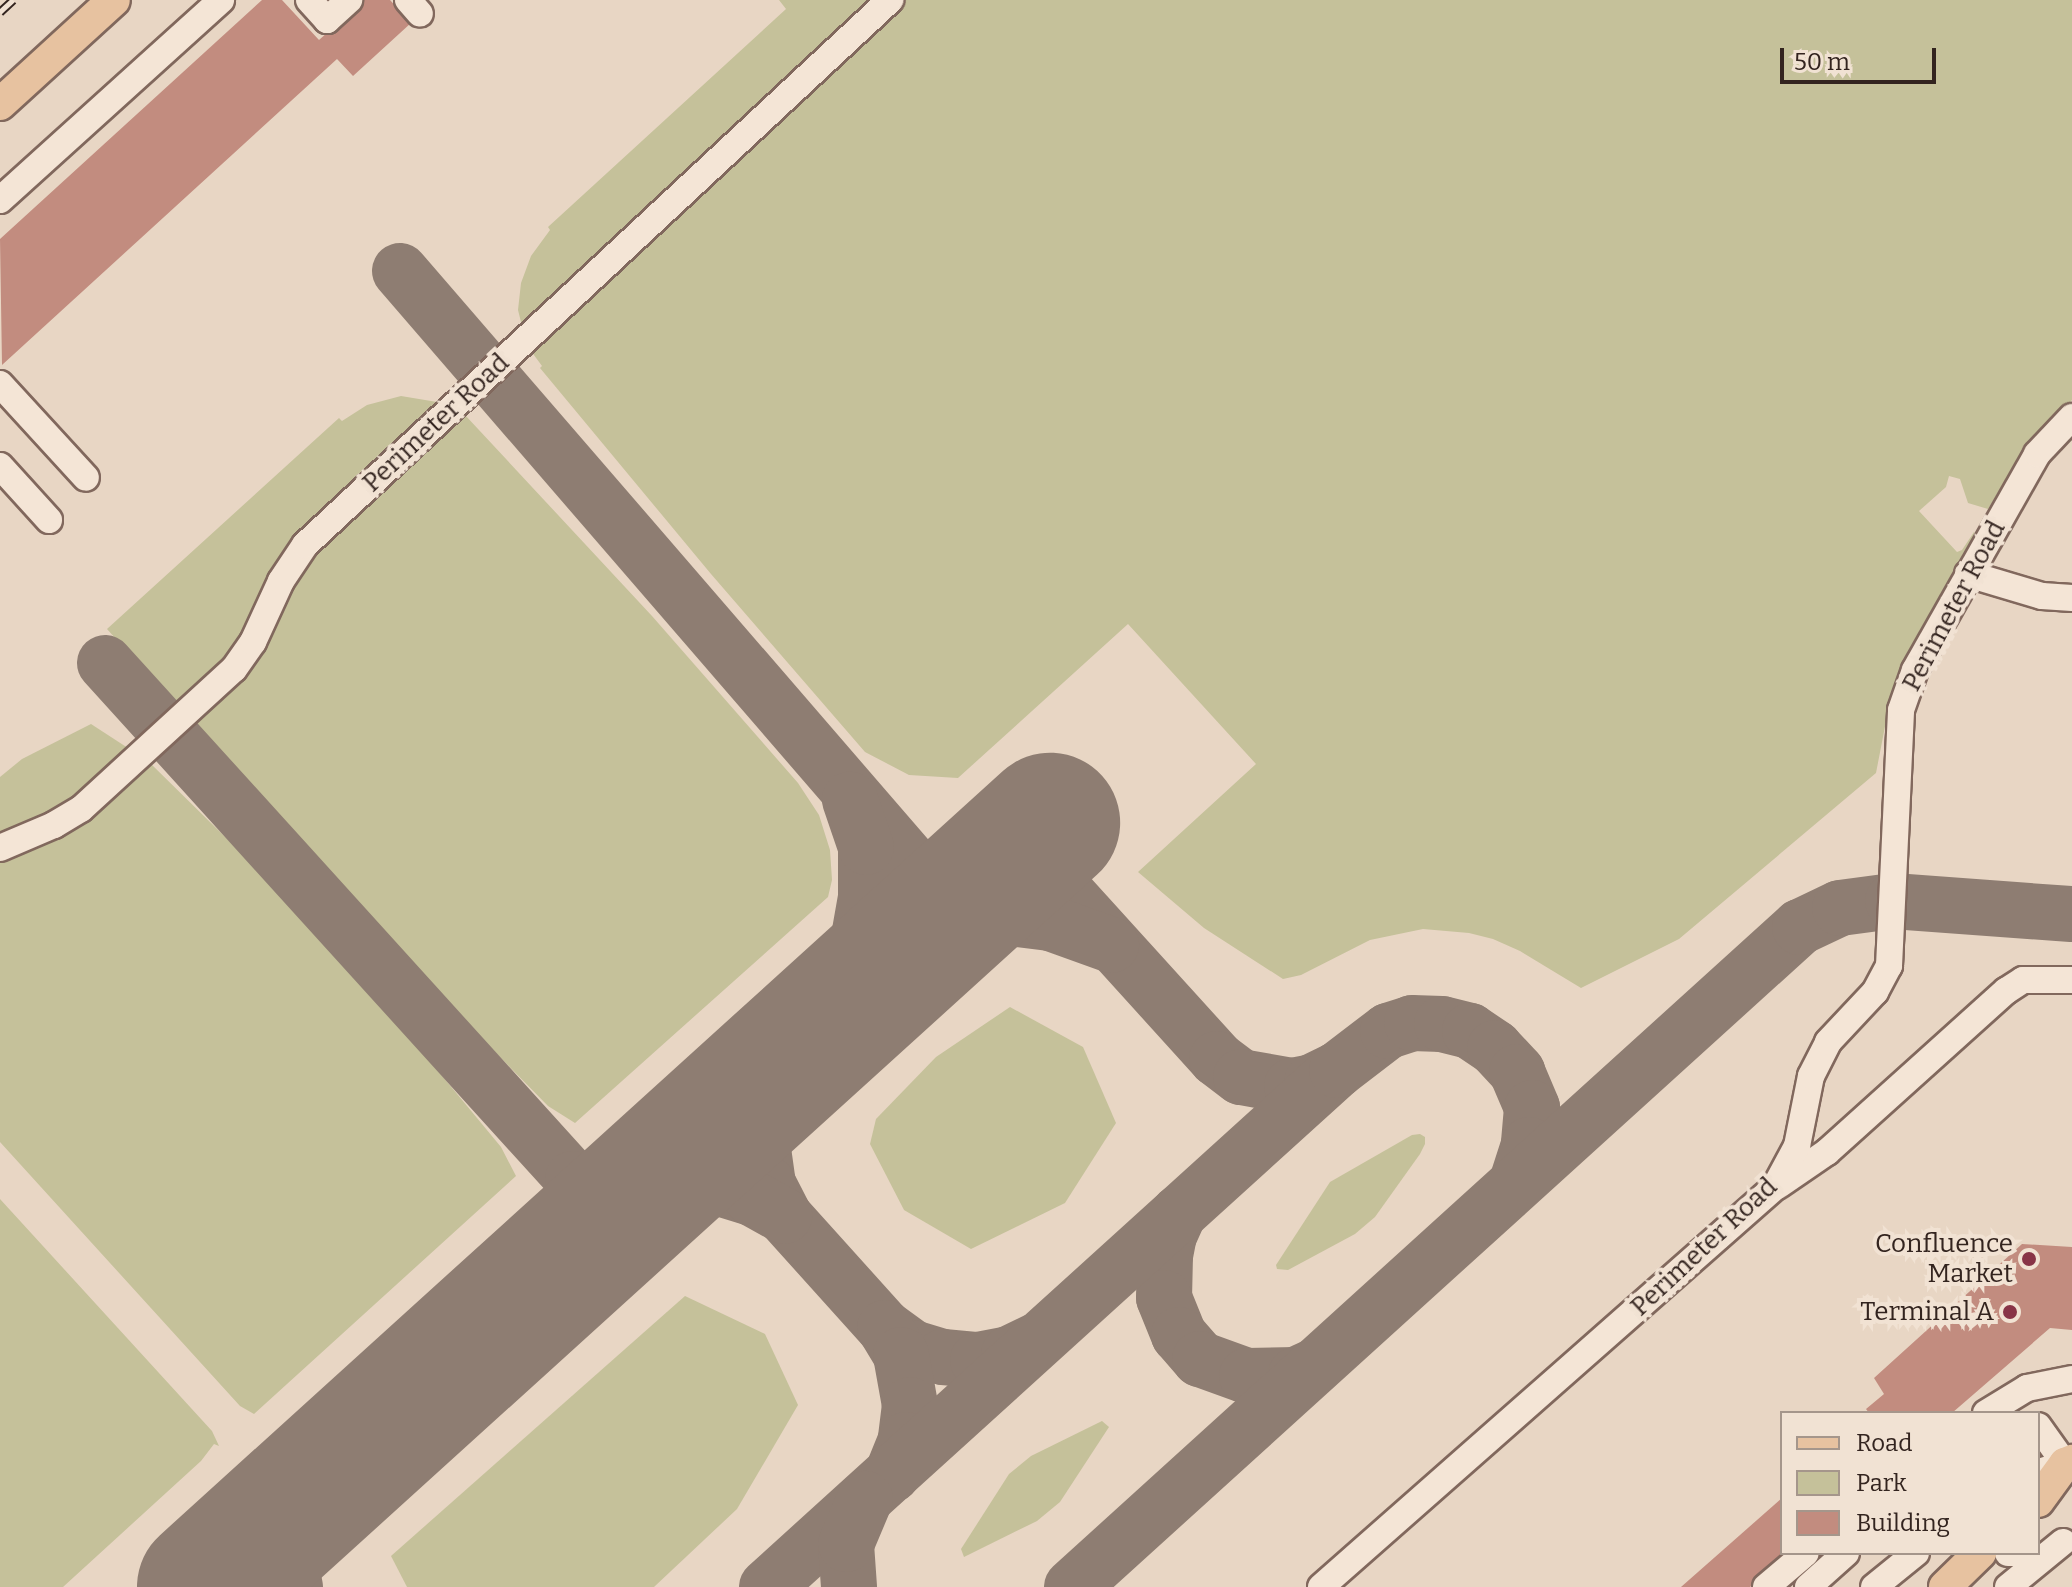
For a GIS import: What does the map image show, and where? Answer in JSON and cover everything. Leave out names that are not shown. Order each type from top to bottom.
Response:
[{"type":"main road","points":[[0,104],[114,0]]},
{"type":"main road","points":[[2040,1497],[2058,1465]]},
{"type":"main road","points":[[1945,1587],[1978,1555]]},
{"type":"street","points":[[0,200],[221,0]]},
{"type":"street","points":[[309,0],[327,20],[349,0]]},
{"type":"street","name":"Perimeter Road","points":[[0,848],[54,825],[81,809],[234,669],[253,642],[281,581],[305,545],[890,0]]},
{"type":"street","points":[[0,384],[86,478]]},
{"type":"street","name":"Perimeter Road","points":[[1321,1587],[1775,1187],[1797,1146],[1811,1076],[1828,1042],[1875,992],[1889,966],[1901,710],[1915,670],[2037,454],[2072,417]]},
{"type":"street","points":[[0,466],[49,520]]},
{"type":"street","points":[[1968,574],[2042,596],[2072,598]]},
{"type":"street","points":[[1775,1187],[1827,1152],[2006,991],[2023,980],[2072,980]]},
{"type":"street","points":[[1993,1411],[2030,1400],[2072,1379]]},
{"type":"street","points":[[2040,1430],[2058,1465]]},
{"type":"street","points":[[2008,1587],[2058,1541]]},
{"type":"street","points":[[2030,1587],[2058,1541]]},
{"type":"street","points":[[2039,1587],[2058,1541]]},
{"type":"street","points":[[1766,1587],[1804,1555]]},
{"type":"street","points":[[1808,1587],[1844,1555]]},
{"type":"street","points":[[1874,1587],[1914,1555]]},
{"type":"green space","points":[[779,0],[873,0],[523,330],[518,310],[521,283],[531,256],[550,230],[548,227],[786,9]]},
{"type":"green space","points":[[906,0],[2072,0],[2072,400],[2024,449],[1988,509],[1968,503],[1960,479],[1949,476],[1946,487],[1919,511],[1957,552],[1962,550],[1974,532],[1975,535],[1907,655],[1888,711],[1876,773],[1679,939],[1581,988],[1520,951],[1493,939],[1469,933],[1423,929],[1370,940],[1301,975],[1283,979],[1204,928],[1138,872],[1256,764],[1128,624],[958,778],[909,775],[865,752],[711,574],[540,368],[542,366],[531,351]]},
{"type":"green space","points":[[401,396],[443,403],[225,660],[177,707],[107,629],[339,418],[342,421],[367,405]]},
{"type":"green space","points":[[465,415],[652,616],[798,783],[819,815],[830,850],[832,880],[828,897],[575,1123],[548,1106],[437,993],[193,724],[226,695],[255,661],[271,634],[285,598],[310,558]]},
{"type":"green space","points":[[91,724],[131,750],[73,801],[0,835],[0,777],[22,759]]},
{"type":"green space","points":[[150,763],[273,884],[390,1013],[501,1147],[516,1176],[254,1414],[240,1406],[0,1142],[0,860],[56,838],[97,811]]},
{"type":"green space","points":[[1010,1007],[1083,1047],[1116,1123],[1065,1203],[971,1249],[904,1210],[870,1144],[876,1119],[936,1057]]},
{"type":"green space","points":[[1412,1135],[1425,1137],[1425,1144],[1420,1154],[1375,1217],[1355,1234],[1288,1270],[1277,1269],[1276,1265],[1330,1182]]},
{"type":"green space","points":[[0,1199],[212,1431],[219,1446],[214,1444],[201,1461],[63,1587],[0,1587]]},
{"type":"green space","points":[[685,1296],[765,1334],[798,1405],[737,1509],[654,1587],[407,1587],[391,1556]]},
{"type":"green space","points":[[1102,1421],[1109,1427],[1060,1502],[1037,1521],[964,1557],[961,1549],[1009,1474],[1031,1456]]},
{"type":"building","points":[[262,0],[282,0],[319,40],[364,0],[390,0],[411,23],[353,76],[337,59],[2,365],[0,239]]},
{"type":"building","name":"Terminal A","points":[[2022,1244],[2072,1247],[2072,1330],[2050,1328],[1954,1411],[1868,1411],[1866,1409],[1884,1394],[1874,1378]]},
{"type":"building","points":[[1780,1500],[1780,1555],[1787,1555],[1750,1587],[1681,1587]]},
{"type":"taxiway","points":[[400,271],[953,911]]},
{"type":"taxiway","points":[[105,663],[573,1179],[584,1206],[583,1227],[575,1245],[549,1277]]},
{"type":"taxiway","points":[[831,1021],[853,971],[866,897],[866,847],[850,800]]},
{"type":"taxiway","points":[[1024,846],[1217,1059],[1241,1077],[1292,1086],[1312,1082],[1337,1070]]},
{"type":"taxiway","points":[[1072,1587],[1800,927],[1840,908],[1893,901],[2072,914]]},
{"type":"taxiway","points":[[924,937],[960,922],[1002,917],[1050,923],[1111,945]]},
{"type":"taxiway","points":[[767,1587],[1337,1070],[1388,1031],[1412,1023],[1442,1024],[1470,1031],[1495,1048],[1517,1072],[1532,1108],[1529,1145],[1517,1183]]},
{"type":"taxiway","points":[[789,1060],[772,1097],[764,1125],[763,1149],[768,1184],[784,1216],[885,1328],[913,1348],[943,1357],[978,1360],[1009,1354],[1036,1341]]},
{"type":"taxiway","points":[[626,1207],[659,1192],[687,1187],[719,1188],[752,1198],[784,1216]]},
{"type":"taxiway","points":[[1179,1213],[1169,1235],[1165,1255],[1164,1298],[1179,1335],[1200,1359],[1247,1376],[1296,1375],[1315,1366]]},
{"type":"taxiway","points":[[885,1328],[901,1355],[910,1405],[906,1440],[892,1474]]},
{"type":"taxiway","points":[[849,1587],[846,1544],[865,1499]]},
{"type":"taxiway","points":[[295,1587],[289,1557],[290,1539],[300,1503]]},
{"type":"runway","points":[[207,1587],[1050,823]]},
{"type":"railway","points":[[0,12],[13,0]]},
{"type":"place","name":"Confluence Market","points":[[2029,1259]]},
{"type":"place","name":"Terminal A","points":[[2010,1312]]}]
